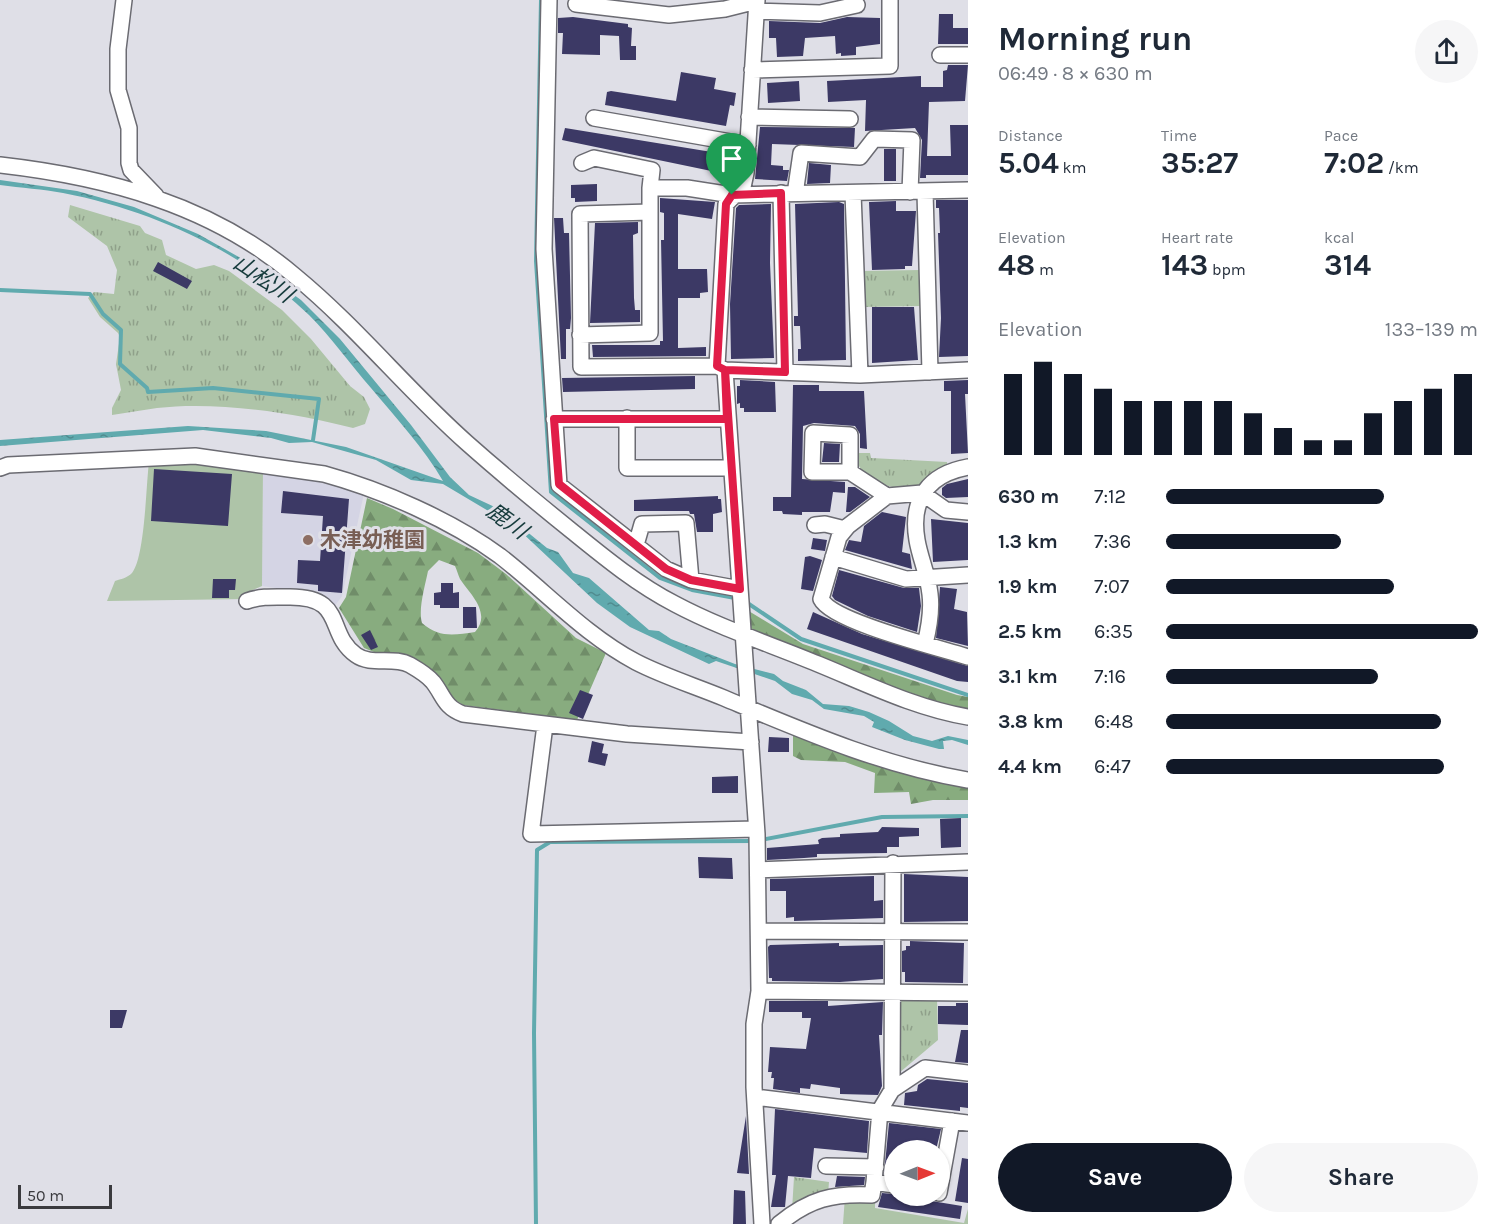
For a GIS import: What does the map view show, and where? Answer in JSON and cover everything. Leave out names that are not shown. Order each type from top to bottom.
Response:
[{"type":"street","points":[[124,0],[118,49],[118,90],[129,128],[129,163],[131,170],[158,198]]},
{"type":"street","points":[[549,0],[543,249],[559,484],[666,569],[691,580],[740,589]]},
{"type":"street","points":[[752,70],[890,66],[890,0]]},
{"type":"street","points":[[576,4],[669,15],[757,4],[820,13],[857,5]]},
{"type":"street","points":[[757,4],[748,145],[743,186],[732,195],[726,204],[721,368],[731,468],[747,702],[751,717],[757,837],[759,991],[754,1024],[755,1097],[762,1224]]},
{"type":"street","points":[[940,55],[968,55]]},
{"type":"street","points":[[749,117],[850,119]]},
{"type":"street","points":[[594,118],[748,145]]},
{"type":"street","points":[[785,372],[788,194],[801,153],[860,157],[874,139],[912,140],[918,192],[930,372]]},
{"type":"street","points":[[580,335],[650,333],[652,170],[594,158],[582,163]]},
{"type":"street","points":[[0,165],[58,172],[109,183],[158,198],[199,215],[287,269],[349,325],[447,425],[619,569],[676,605],[744,639],[915,705],[968,717]]},
{"type":"street","points":[[650,188],[687,188],[732,195],[968,190]]},
{"type":"street","points":[[853,193],[860,375]]},
{"type":"street","points":[[650,212],[580,214],[581,367],[721,368],[860,375],[968,370]]},
{"type":"street","points":[[627,418],[627,468],[731,468]]},
{"type":"street","points":[[554,419],[727,419]]},
{"type":"street","points":[[0,468],[8,465],[195,456],[324,474],[344,479],[443,522],[480,542],[574,619],[636,662],[747,702],[868,754],[925,773],[968,780]]},
{"type":"street","points":[[925,644],[931,606],[927,577],[917,539],[917,510],[922,493],[938,475],[968,467]]},
{"type":"street","points":[[850,472],[887,496]]},
{"type":"street","points":[[968,512],[946,510],[922,493],[887,496],[845,529],[839,537],[821,599],[825,607],[844,618],[968,657]]},
{"type":"street","points":[[636,546],[642,524],[686,524],[691,580]]},
{"type":"street","points":[[815,525],[825,524],[845,529]]},
{"type":"street","points":[[833,557],[906,579],[968,575]]},
{"type":"street","points":[[247,601],[258,597],[304,596],[318,601],[328,610],[353,653],[362,658],[400,661],[412,666],[432,682],[446,705],[463,714],[627,734],[751,742]]},
{"type":"street","points":[[545,725],[531,834],[757,837]]},
{"type":"street","points":[[758,870],[893,863],[968,862]]},
{"type":"street","points":[[892,1090],[893,863]]},
{"type":"street","points":[[759,931],[968,932]]},
{"type":"street","points":[[759,991],[968,993]]},
{"type":"street","points":[[779,1224],[804,1204],[820,1199],[845,1194],[872,1195],[880,1110],[892,1090],[925,1068],[968,1073]]},
{"type":"street","points":[[755,1097],[880,1110],[968,1123]]},
{"type":"street","points":[[949,1140],[952,1121]]},
{"type":"street","points":[[826,1166],[875,1174],[884,1179]]},
{"type":"shaded area","name":"木津幼稚園","points":[[263,469],[364,493],[342,596],[334,607],[317,594],[262,586]]},
{"type":"green space","points":[[70,205],[140,226],[145,233],[162,240],[166,255],[196,269],[214,265],[229,271],[282,310],[311,339],[350,386],[364,397],[370,409],[365,424],[353,428],[281,413],[205,406],[157,408],[112,415],[112,408],[121,390],[116,364],[120,337],[100,317],[88,298],[94,292],[114,294],[117,270],[107,246],[68,217]]},
{"type":"green space","points":[[920,270],[921,306],[862,307],[861,271]]},
{"type":"green space","points":[[855,453],[870,453],[871,458],[947,462],[947,466],[919,486],[899,488],[879,483],[862,471]]},
{"type":"green space","points":[[184,461],[263,469],[262,586],[248,592],[247,599],[107,601],[115,581],[132,573],[140,552],[149,462]]},
{"type":"green space","points":[[367,498],[478,553],[506,574],[576,638],[606,653],[577,720],[463,705],[449,696],[438,676],[411,656],[374,652],[364,648],[339,608],[346,597]],"holes":[[[439,560],[455,566],[460,579],[478,604],[481,618],[480,625],[475,632],[441,633],[422,623],[421,604],[428,571]]]},
{"type":"green space","points":[[747,610],[803,644],[968,697],[968,709],[913,697],[752,631]]},
{"type":"green space","points":[[793,730],[901,771],[968,786],[968,800],[933,800],[911,804],[909,792],[874,793],[875,773],[845,762],[801,760],[793,756]]},
{"type":"green space","points":[[906,997],[937,997],[938,1040],[899,1073],[898,1004]]},
{"type":"green space","points":[[794,1177],[829,1182],[828,1194],[792,1210]]},
{"type":"green space","points":[[845,1196],[875,1198],[875,1208],[964,1223],[968,1209],[968,1224],[843,1224]]},
{"type":"water","name":"鹿川","points":[[0,180],[77,191],[134,207],[198,234],[253,265],[301,300],[340,339],[411,425],[450,477],[469,495],[499,509],[547,548],[558,552],[573,573],[589,578],[649,630],[659,631],[671,639],[735,664],[774,674],[783,681],[806,690],[823,704],[849,706],[869,712],[913,736],[932,741],[948,736],[968,740],[968,745],[952,740],[943,741],[944,749],[939,749],[905,740],[872,727],[874,722],[864,716],[824,709],[812,700],[792,694],[775,681],[716,661],[709,664],[630,627],[597,603],[517,528],[443,484],[411,480],[376,460],[312,442],[289,443],[271,438],[203,430],[0,446],[0,440],[188,426],[266,431],[346,447],[443,481],[409,433],[309,315],[256,272],[195,237],[130,210],[48,190],[0,185]]},
{"type":"building","points":[[939,14],[953,14],[953,28],[968,28],[968,44],[938,44]]},
{"type":"building","points":[[573,17],[628,24],[628,27],[632,28],[631,46],[636,46],[636,60],[620,60],[619,36],[600,35],[600,55],[562,54],[563,33],[558,33],[558,18]]},
{"type":"building","points":[[847,17],[880,18],[880,44],[856,47],[856,55],[841,56],[841,53],[836,54],[835,36],[805,38],[803,56],[777,57],[776,38],[769,38],[769,21],[820,23]]},
{"type":"building","points":[[948,65],[968,65],[965,101],[929,102],[927,156],[951,156],[950,125],[968,125],[968,175],[926,175],[926,178],[920,178],[922,140],[915,128],[865,131],[866,100],[828,102],[827,81],[921,76],[921,87],[943,87],[943,71],[947,70]]},
{"type":"building","points":[[681,72],[716,78],[714,89],[736,93],[734,106],[730,105],[726,126],[605,105],[607,92],[611,91],[676,101]]},
{"type":"building","points":[[799,81],[800,101],[768,103],[767,83]]},
{"type":"building","points":[[760,127],[855,128],[854,147],[772,144],[771,165],[783,166],[783,170],[789,170],[787,181],[755,179]]},
{"type":"building","points":[[565,128],[724,154],[721,173],[562,140]]},
{"type":"building","points":[[884,149],[896,149],[896,181],[884,181]]},
{"type":"building","points":[[809,163],[831,165],[830,183],[807,184]]},
{"type":"building","points":[[597,184],[597,201],[575,202],[575,198],[571,198],[571,185]]},
{"type":"building","points":[[660,198],[715,202],[712,219],[678,214],[678,269],[707,269],[708,292],[700,293],[700,298],[678,298],[678,348],[706,347],[706,356],[593,357],[592,345],[660,345],[660,341],[663,341],[661,240],[664,240],[664,213],[660,212]]},
{"type":"building","points":[[936,200],[968,200],[968,356],[939,357],[941,318],[938,233],[940,233],[939,208],[936,208]]},
{"type":"building","points":[[896,201],[896,211],[916,211],[912,266],[905,266],[905,269],[872,270],[869,202]]},
{"type":"building","points":[[839,202],[844,204],[846,360],[798,361],[798,349],[801,349],[800,326],[794,326],[794,316],[798,316],[795,204]]},
{"type":"building","points":[[771,204],[770,263],[774,358],[731,359],[730,304],[736,208],[739,205]]},
{"type":"building","points":[[554,218],[563,218],[564,233],[569,233],[571,318],[570,329],[566,329],[566,359],[561,359]]},
{"type":"building","points":[[638,222],[638,233],[633,235],[634,298],[635,310],[640,310],[640,322],[590,323],[595,223]]},
{"type":"building","points":[[158,262],[192,281],[187,289],[153,271]]},
{"type":"building","points":[[872,307],[914,307],[918,360],[872,363]]},
{"type":"building","points":[[695,376],[695,389],[563,392],[562,378]]},
{"type":"building","points":[[740,380],[775,382],[776,412],[744,412],[744,408],[740,408],[740,403],[737,404],[737,386],[740,386]]},
{"type":"building","points":[[968,380],[968,394],[965,394],[968,453],[951,454],[951,391],[944,391],[944,381]]},
{"type":"building","points":[[793,385],[819,385],[819,391],[864,391],[867,449],[860,448],[860,434],[855,426],[814,423],[803,426],[802,479],[845,482],[845,493],[833,492],[830,512],[802,512],[802,515],[773,511],[773,497],[791,497]]},
{"type":"building","points":[[824,443],[840,444],[839,462],[822,462]]},
{"type":"building","points":[[154,469],[232,474],[228,526],[151,521]]},
{"type":"building","points":[[968,479],[968,497],[946,498],[942,495],[942,488],[947,484]]},
{"type":"building","points":[[848,487],[855,487],[870,497],[850,512],[846,512]]},
{"type":"building","points":[[283,491],[349,499],[342,593],[318,591],[318,585],[297,583],[298,560],[320,561],[323,516],[281,513]]},
{"type":"building","points":[[718,496],[718,499],[721,499],[722,512],[713,514],[713,532],[697,532],[694,514],[690,514],[689,511],[634,511],[634,500]]},
{"type":"building","points":[[882,512],[906,517],[902,552],[910,554],[912,569],[845,550],[849,540],[861,542],[864,526]]},
{"type":"building","points":[[931,519],[968,523],[968,560],[933,562]]},
{"type":"building","points":[[813,538],[827,540],[825,551],[811,549]]},
{"type":"building","points":[[810,556],[822,560],[813,591],[801,589],[805,557]]},
{"type":"building","points":[[839,570],[904,588],[919,588],[921,606],[917,632],[868,616],[835,600],[832,596]]},
{"type":"building","points":[[213,579],[236,579],[235,590],[229,590],[229,598],[212,598]]},
{"type":"building","points":[[441,583],[453,583],[453,593],[459,592],[459,608],[440,608],[440,605],[434,605],[434,593],[441,592]]},
{"type":"building","points":[[940,587],[957,589],[954,609],[967,612],[968,646],[936,638]]},
{"type":"building","points":[[463,607],[476,607],[477,628],[463,628]]},
{"type":"building","points":[[813,612],[862,634],[968,666],[968,682],[957,681],[807,629]]},
{"type":"building","points":[[370,630],[378,647],[371,650],[361,635]]},
{"type":"building","points":[[580,690],[593,695],[583,719],[569,713]]},
{"type":"building","points":[[769,737],[789,738],[789,752],[768,752]]},
{"type":"building","points":[[592,741],[604,744],[602,753],[608,754],[605,766],[588,762]]},
{"type":"building","points":[[738,776],[738,793],[712,793],[712,777]]},
{"type":"building","points":[[961,818],[961,847],[941,848],[940,819]]},
{"type":"building","points":[[882,827],[919,828],[919,836],[899,837],[899,847],[887,847],[887,853],[817,854],[817,857],[767,860],[767,848],[819,844],[818,840],[822,838],[840,837],[840,834],[878,832]]},
{"type":"building","points":[[698,857],[732,858],[733,879],[699,878]]},
{"type":"building","points":[[904,874],[968,877],[968,921],[904,922]]},
{"type":"building","points":[[874,876],[874,901],[883,900],[883,918],[794,921],[794,917],[786,918],[786,891],[770,891],[770,879]]},
{"type":"building","points":[[910,941],[964,943],[963,983],[905,982],[905,972],[902,972],[902,951],[906,950],[906,946],[910,946]]},
{"type":"building","points":[[839,943],[839,946],[883,945],[883,979],[840,982],[772,981],[772,978],[769,978],[768,947],[770,945]]},
{"type":"building","points":[[769,1001],[828,1001],[828,1006],[883,1002],[882,1035],[879,1035],[882,1086],[878,1095],[840,1094],[840,1088],[811,1084],[810,1089],[800,1088],[800,1093],[773,1089],[774,1078],[771,1078],[772,1072],[768,1072],[770,1047],[806,1049],[811,1018],[802,1018],[802,1012],[769,1012]]},
{"type":"building","points":[[956,1003],[968,1003],[968,1025],[938,1024],[938,1006],[956,1006]]},
{"type":"building","points":[[110,1010],[127,1010],[122,1028],[110,1028]]},
{"type":"building","points":[[961,1030],[968,1030],[968,1063],[955,1062]]},
{"type":"building","points":[[927,1079],[968,1083],[968,1108],[960,1107],[960,1111],[904,1105],[905,1093],[917,1091],[918,1085]]},
{"type":"building","points":[[775,1109],[869,1121],[867,1153],[814,1148],[811,1178],[788,1176],[785,1207],[771,1207],[776,1175],[772,1175]]},
{"type":"building","points":[[746,1116],[749,1174],[737,1173]]},
{"type":"building","points":[[889,1123],[941,1129],[938,1140],[887,1140]]},
{"type":"building","points":[[962,1158],[968,1159],[968,1203],[955,1201]]},
{"type":"building","points":[[837,1176],[865,1177],[864,1185],[835,1187]]},
{"type":"building","points":[[734,1190],[745,1191],[746,1224],[733,1224]]},
{"type":"building","points":[[882,1193],[884,1193],[884,1206],[950,1206],[950,1204],[962,1206],[960,1219],[878,1207]]},
{"type":"waterway","points":[[541,0],[536,261],[551,492],[660,578],[692,590],[735,598]]},
{"type":"waterway","points":[[0,290],[90,294],[103,314],[121,330],[120,364],[147,388],[148,392],[213,388],[319,399],[313,440]]},
{"type":"waterway","points":[[746,602],[801,639],[968,695]]},
{"type":"waterway","points":[[761,840],[882,817],[968,816]]},
{"type":"waterway","points":[[536,1224],[534,1033],[537,850],[550,842],[754,841]]},
{"type":"place","name":"木津幼稚園","points":[[308,540]]},
{"type":"route","points":[[732,195],[726,204],[717,366],[725,370],[740,589],[691,580],[666,569],[559,484],[554,419],[727,419],[725,370],[785,372],[781,193],[749,192],[732,195]]},
{"type":"water label","name":"山松川","points":[[263,279]]}]
